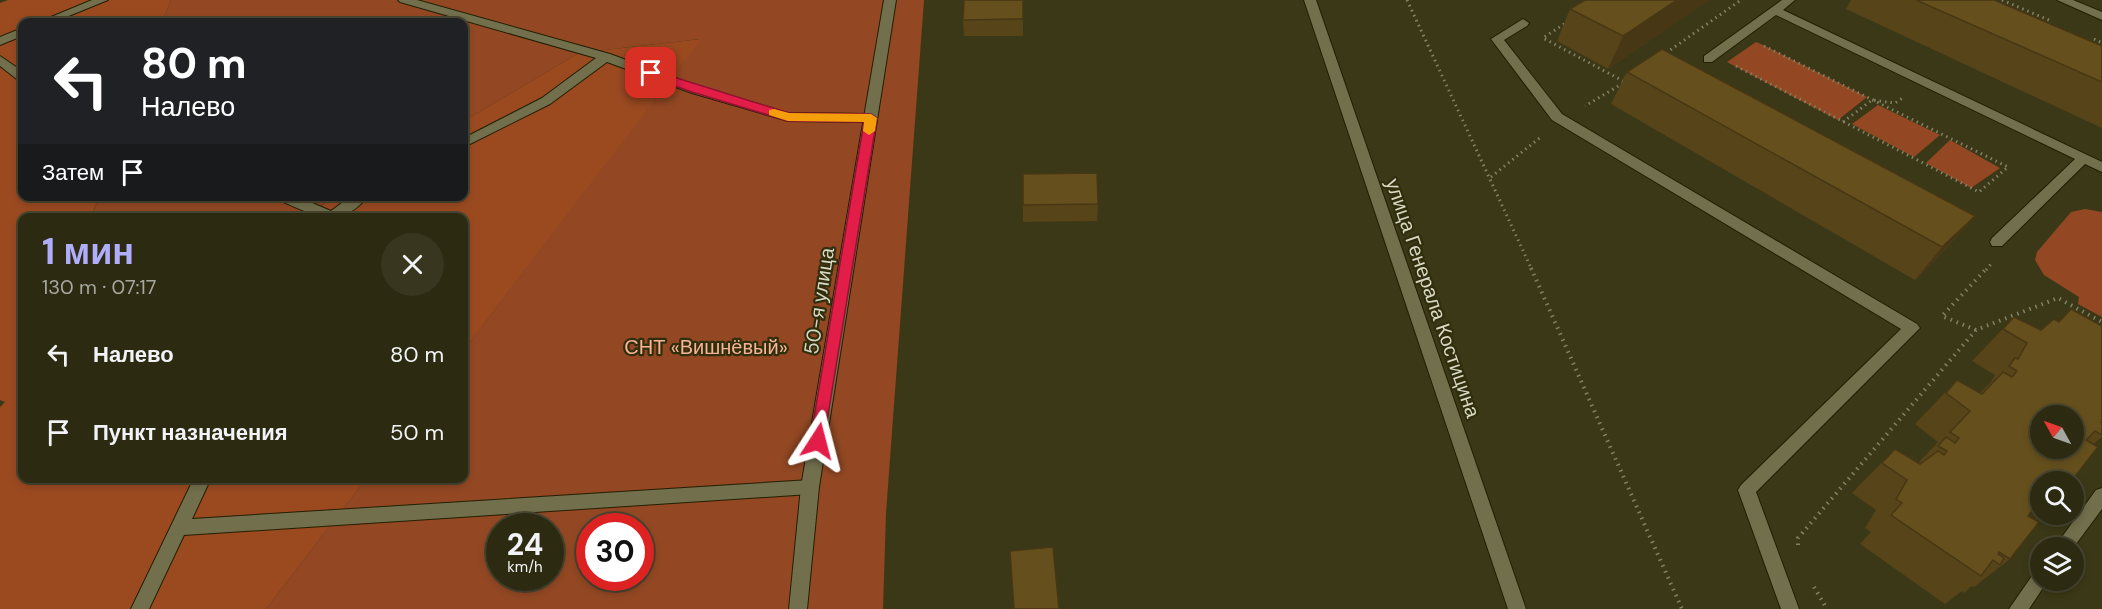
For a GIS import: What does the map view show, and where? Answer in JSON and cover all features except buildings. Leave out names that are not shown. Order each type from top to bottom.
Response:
[{"type":"street","points":[[55,18],[102,0]]},
{"type":"street","points":[[404,0],[468,18]]},
{"type":"street","name":"50-я улица","points":[[798,609],[810,487],[890,0]]},
{"type":"street","name":"улица Генерала Костицина","points":[[1310,0],[1517,609]]},
{"type":"street","points":[[1708,59],[1789,0]]},
{"type":"street","points":[[2063,0],[2102,16]]},
{"type":"street","points":[[1775,10],[2102,167]]},
{"type":"street","points":[[468,18],[606,57],[696,90],[788,117],[871,118]]},
{"type":"street","points":[[1523,23],[1497,39],[1557,117],[1912,328],[1747,490],[1790,609]]},
{"type":"street","points":[[0,40],[18,33]]},
{"type":"street","points":[[468,141],[546,101],[606,57]]},
{"type":"street","points":[[0,60],[18,74]]},
{"type":"street","points":[[1997,242],[2084,158]]},
{"type":"street","points":[[294,201],[322,213]]},
{"type":"street","points":[[337,213],[354,201]]},
{"type":"street","points":[[140,609],[200,483]]},
{"type":"street","points":[[178,528],[810,487]]},
{"type":"street","points":[[2071,537],[2102,495]]},
{"type":"street","points":[[2018,609],[2031,591]]},
{"type":"path","points":[[1407,0],[1491,177],[1682,609]]},
{"type":"path","points":[[1664,55],[1742,0]]},
{"type":"path","points":[[1742,58],[1732,64],[1840,122],[1979,192],[2008,167],[1761,44]]},
{"type":"path","points":[[1624,82],[1634,75]]},
{"type":"path","points":[[1840,122],[1872,100],[1895,103],[1926,82]]},
{"type":"path","points":[[1976,330],[1942,316],[1991,264]]},
{"type":"path","points":[[1798,549],[1798,538],[1976,330],[2058,298],[2102,322]]},
{"type":"path","points":[[1809,579],[1827,609]]},
{"type":"green space","name":"СНТ «Вишнёвый»","points":[[171,0],[924,0],[886,513],[883,609],[266,609],[363,483],[468,483],[468,345],[700,39],[579,53],[468,119],[468,18],[164,18]]},
{"type":"green space","points":[[1756,42],[1867,97],[1838,120],[1727,62]]},
{"type":"green space","points":[[1878,105],[1940,135],[1914,157],[1852,124]]},
{"type":"green space","points":[[1950,140],[2000,168],[1971,188],[1926,163]]},
{"type":"green space","points":[[97,201],[329,201],[307,213],[93,213]]},
{"type":"green space","points":[[2085,209],[2102,212],[2102,317],[2078,304],[2079,297],[2044,275],[2035,260],[2037,252],[2071,212]]},
{"type":"shaded area","points":[[8,0],[171,0],[164,18],[18,18],[18,201],[97,201],[93,213],[18,213],[18,483],[363,483],[266,609],[0,609],[0,407],[5,402],[0,400],[0,3]]},
{"type":"shaded area","points":[[701,39],[468,345],[468,213],[309,213],[329,201],[468,201],[468,119],[579,53]]},
{"type":"slow traffic","points":[[774,113],[788,117],[871,118],[869,131]]},
{"type":"route","points":[[651,73],[696,90],[788,117],[871,118],[818,441]]}]
